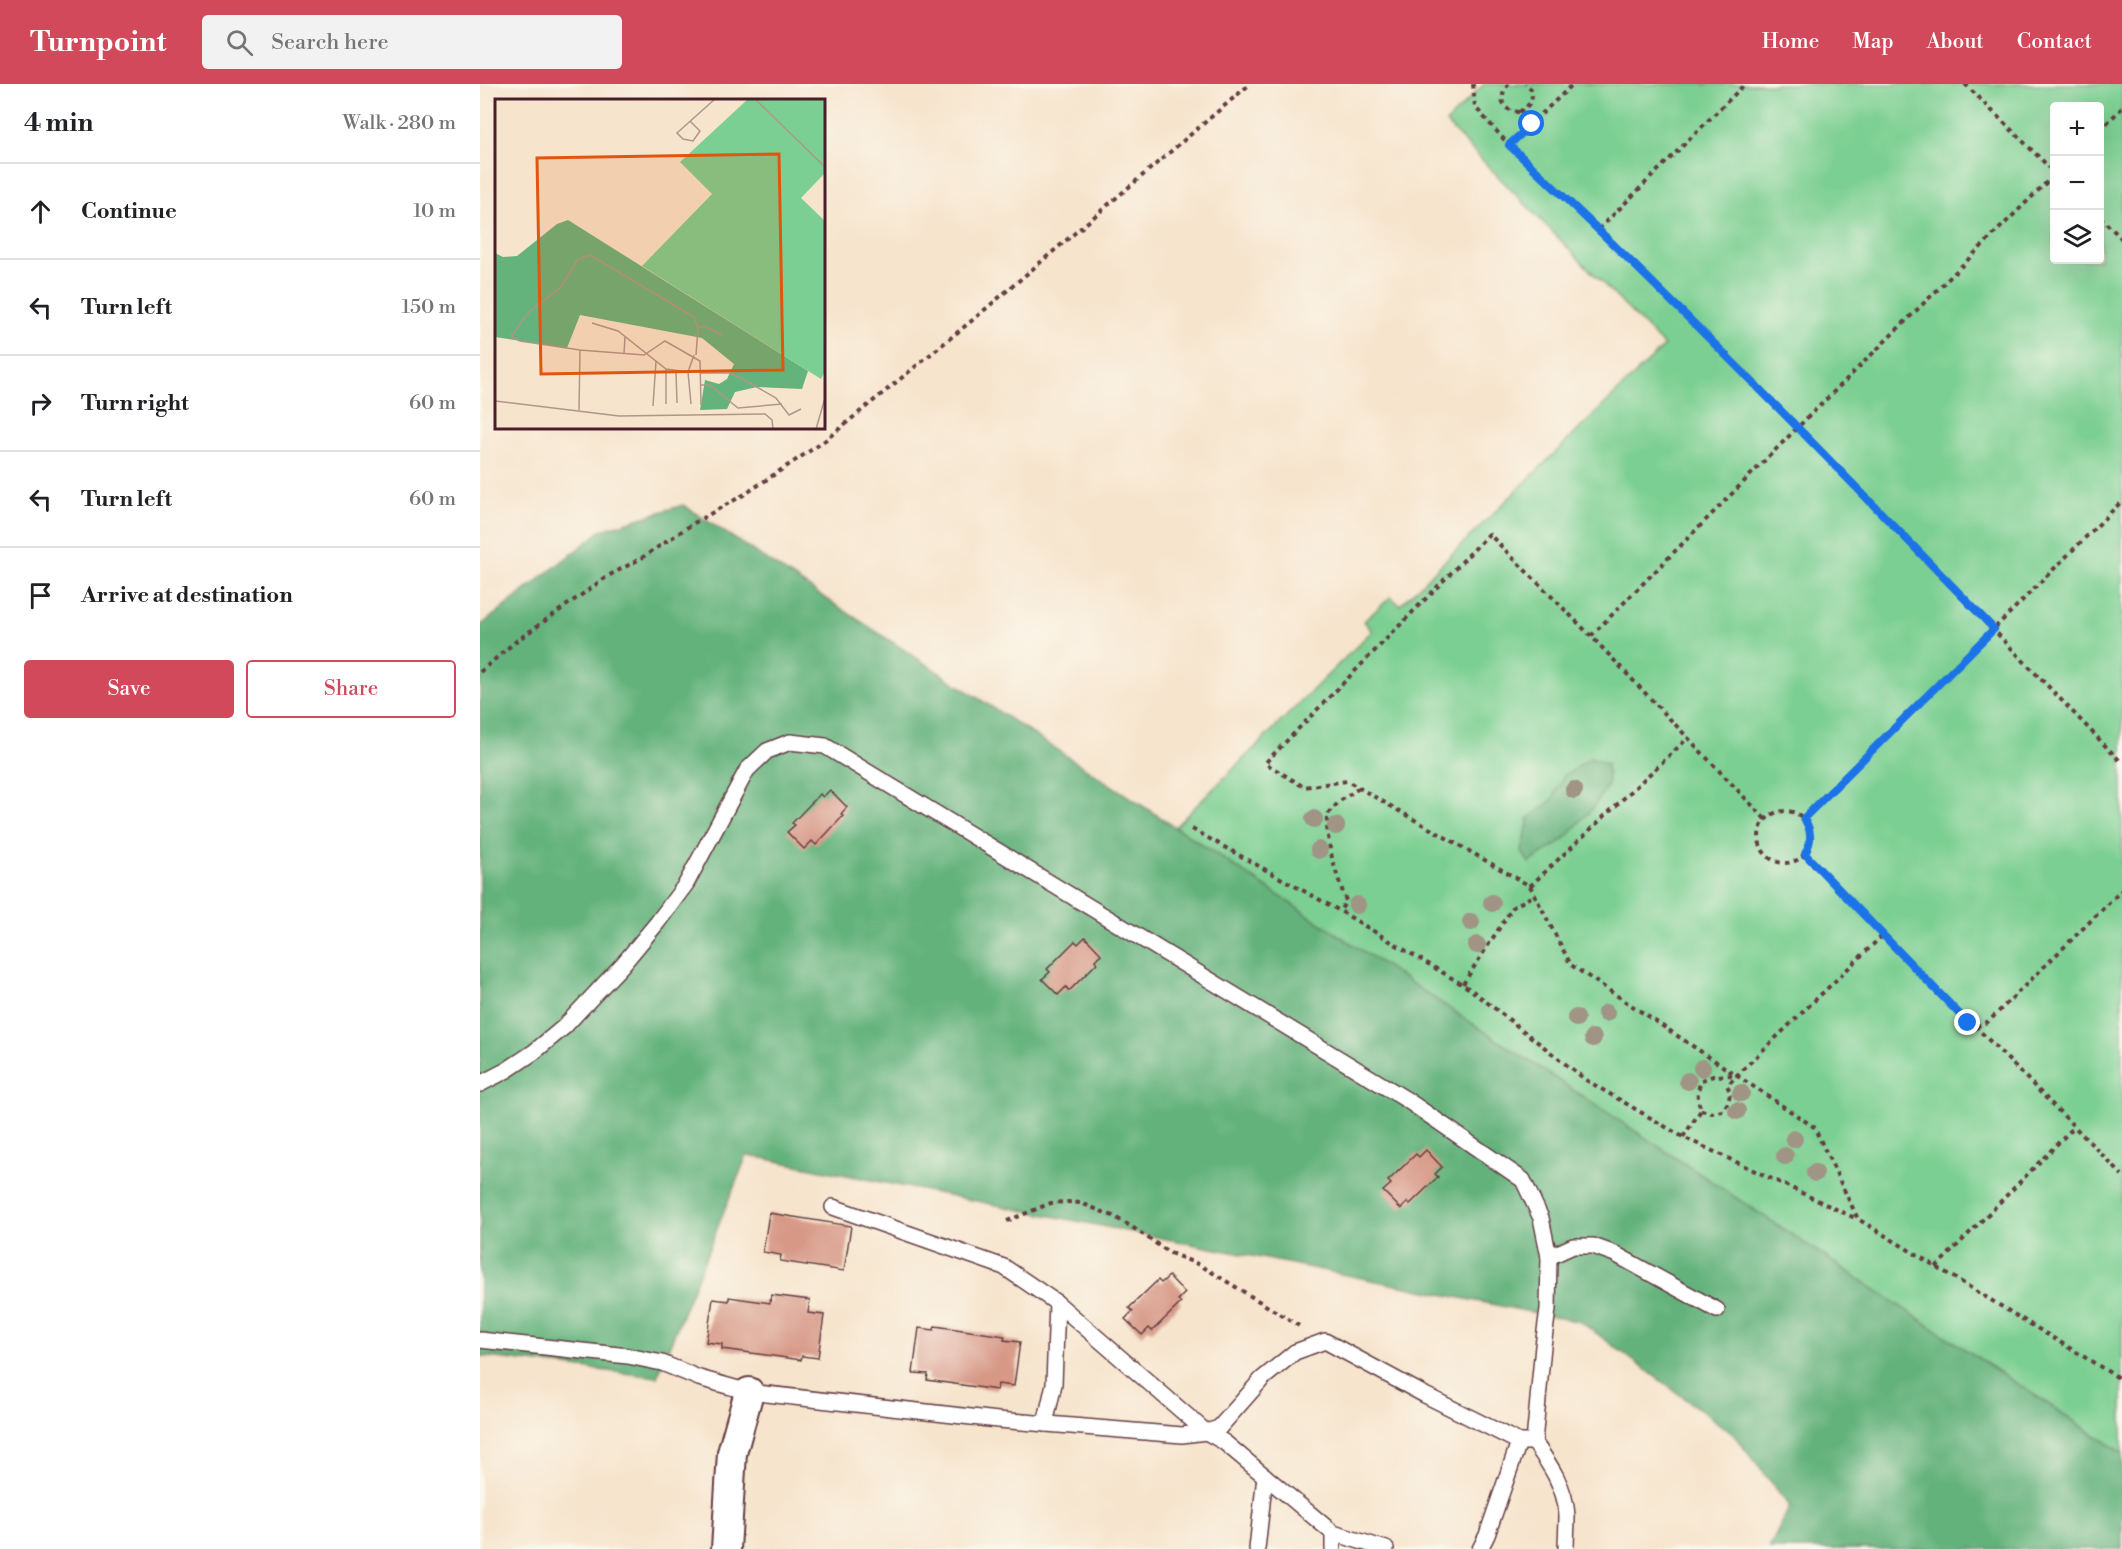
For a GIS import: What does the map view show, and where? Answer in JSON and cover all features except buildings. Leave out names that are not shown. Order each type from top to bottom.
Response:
[{"type":"street","points":[[726,1549],[732,1454],[748,1392]]},
{"type":"lane","points":[[480,1084],[534,1052],[564,1027],[623,964],[686,884],[747,770],[767,751],[790,742],[825,746],[1407,1100],[1523,1180],[1541,1218],[1549,1257],[1548,1309],[1527,1442],[1480,1549]]},
{"type":"lane","points":[[833,1207],[1004,1267],[1057,1303],[1206,1432],[1224,1442],[1333,1533],[1386,1549]]},
{"type":"lane","points":[[1549,1257],[1573,1246],[1593,1246],[1615,1254],[1717,1310]]},
{"type":"lane","points":[[1045,1424],[1053,1384],[1057,1303]]},
{"type":"lane","points":[[480,1340],[628,1356],[662,1363],[699,1378],[748,1392],[1045,1424],[1182,1435],[1219,1428],[1262,1379],[1295,1352],[1325,1341],[1425,1395],[1527,1442],[1549,1463],[1563,1493],[1567,1514],[1566,1549]]},
{"type":"lane","points":[[1257,1549],[1266,1476]]},
{"type":"lane","points":[[1333,1533],[1333,1549]]},
{"type":"path","points":[[480,672],[515,642],[608,576],[640,559],[694,523],[745,494],[823,442],[975,318],[1250,84]]},
{"type":"path","points":[[1473,84],[1475,107],[1509,145],[1599,229],[1798,427],[2122,763]]},
{"type":"path","points":[[1509,84],[1503,92],[1505,106],[1511,111],[1520,112],[1531,102],[1532,95],[1525,84]]},
{"type":"path","points":[[1509,145],[1573,84]]},
{"type":"path","points":[[1599,229],[1745,84]]},
{"type":"path","points":[[1965,84],[2050,169]]},
{"type":"path","points":[[2104,126],[2122,108]]},
{"type":"path","points":[[1520,112],[1532,124]]},
{"type":"path","points":[[1591,636],[1798,427],[2050,179]]},
{"type":"path","points":[[2104,221],[2122,239]]},
{"type":"path","points":[[1804,818],[2122,501]]},
{"type":"path","points":[[1765,819],[1591,636],[1489,534],[1265,763],[1305,786],[1347,781],[1530,886],[1571,965],[1814,1127],[1858,1220]]},
{"type":"path","points":[[1530,886],[1688,738]]},
{"type":"path","points":[[1340,911],[1346,901],[1337,878],[1327,835],[1327,815],[1340,801],[1359,788]]},
{"type":"path","points":[[1777,811],[1791,811],[1804,818],[1810,829],[1811,842],[1805,854],[1795,861],[1784,863],[1772,860],[1763,852],[1759,841],[1760,830],[1765,819],[1777,811]]},
{"type":"path","points":[[1192,829],[1340,911],[1463,984],[1586,1080],[1683,1137],[1858,1220],[2122,1380]]},
{"type":"path","points":[[1805,854],[1968,1023],[1974,1026],[2122,1175]]},
{"type":"path","points":[[1974,1026],[1982,1026],[1990,1020],[2122,890]]},
{"type":"path","points":[[1463,984],[1513,907],[1534,895]]},
{"type":"path","points":[[1701,1110],[1713,1113],[1723,1111],[1729,1102],[1730,1090],[1727,1086],[1737,1075],[1883,935]]},
{"type":"path","points":[[1701,1110],[1697,1100],[1697,1090],[1702,1080],[1713,1076],[1737,1075]]},
{"type":"path","points":[[1683,1137],[1701,1110]]},
{"type":"path","points":[[1936,1267],[2074,1127]]},
{"type":"path","points":[[1007,1221],[1052,1203],[1081,1203],[1123,1222],[1170,1253],[1200,1265],[1325,1341]]},
{"type":"green space","points":[[1484,84],[2122,84],[2122,1453],[1175,827],[1372,631],[1364,621],[1391,597],[1400,605],[1664,346],[1446,123]]},
{"type":"green space","points":[[683,505],[2122,1453],[2122,1549],[1769,1549],[1790,1506],[1733,1434],[1581,1322],[747,1155],[657,1377],[480,1356],[480,626],[602,530]]},
{"type":"green space","points":[[1590,758],[1607,764],[1608,785],[1596,804],[1564,840],[1529,863],[1522,852],[1529,818],[1552,800],[1563,777]]},
{"type":"route","points":[[1532,124],[1509,145],[1599,229],[1798,427],[1994,629],[1804,818],[1810,829],[1811,842],[1805,854],[1968,1023]]}]
